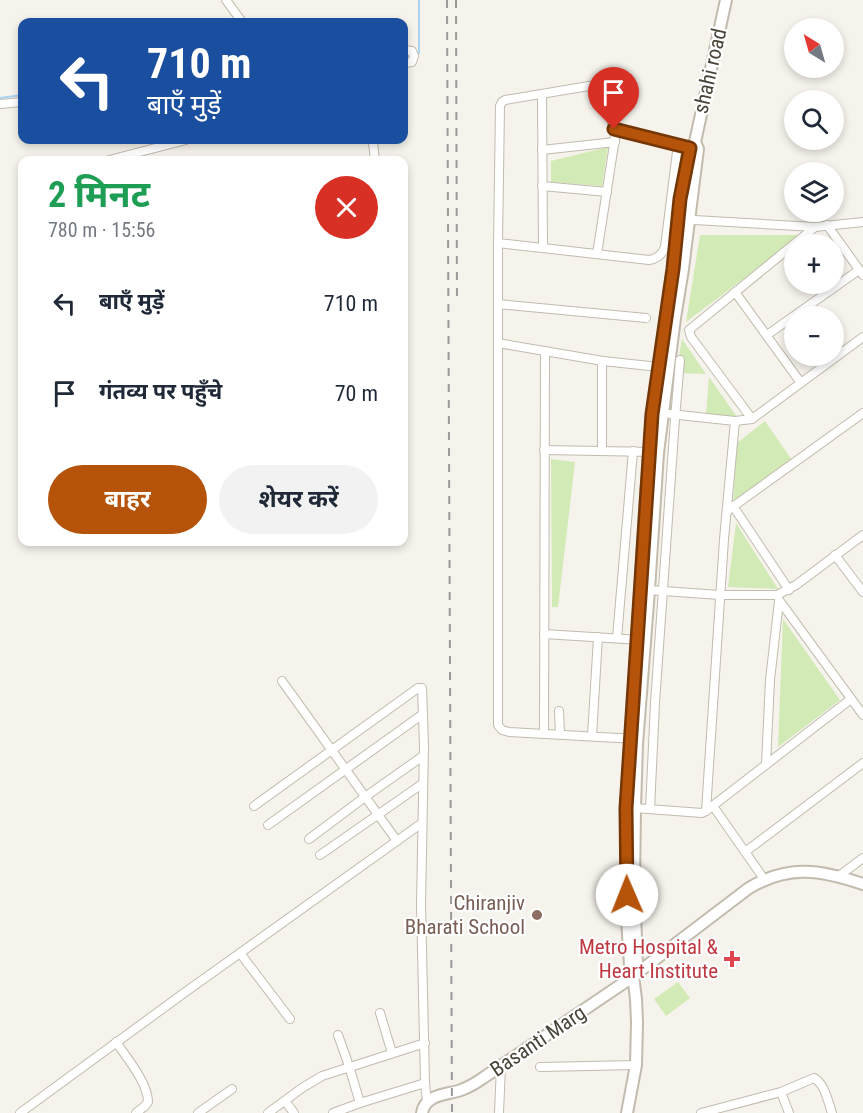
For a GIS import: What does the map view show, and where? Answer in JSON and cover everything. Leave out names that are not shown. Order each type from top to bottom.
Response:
[{"type":"street","points":[[225,0],[239,18]]},
{"type":"street","name":"shahi road","points":[[683,219],[694,146],[726,0]]},
{"type":"street","points":[[408,50],[414,54],[412,62],[408,62]]},
{"type":"street","points":[[597,254],[615,142],[606,90],[601,84],[505,100],[500,104],[498,243],[499,728],[505,732],[634,739]]},
{"type":"street","points":[[542,94],[543,248]]},
{"type":"street","points":[[0,104],[18,102]]},
{"type":"street","points":[[614,129],[694,146]]},
{"type":"street","points":[[542,150],[615,142]]},
{"type":"street","points":[[124,156],[171,144]]},
{"type":"street","points":[[498,243],[649,260],[659,257],[665,247],[678,144]]},
{"type":"street","points":[[542,186],[607,192]]},
{"type":"street","points":[[683,219],[815,226],[863,222]]},
{"type":"street","points":[[627,1113],[636,1065],[637,1022],[636,999],[630,965],[626,808],[634,739],[659,367],[673,269],[683,219]]},
{"type":"street","points":[[657,412],[683,269],[683,219]]},
{"type":"street","points":[[767,335],[861,272],[827,225]]},
{"type":"street","points":[[752,418],[689,334],[692,327],[815,226]]},
{"type":"street","points":[[735,292],[801,383]]},
{"type":"street","points":[[498,304],[646,318]]},
{"type":"street","points":[[657,412],[735,421],[752,418],[863,337]]},
{"type":"street","points":[[498,343],[602,361],[659,367]]},
{"type":"street","points":[[544,733],[545,351]]},
{"type":"street","points":[[650,809],[655,702],[680,360]]},
{"type":"street","points":[[602,361],[602,451]]},
{"type":"street","points":[[730,509],[863,412]]},
{"type":"street","points":[[735,421],[730,509],[720,594],[709,808],[746,852],[764,879]]},
{"type":"street","points":[[544,450],[654,452]]},
{"type":"street","points":[[617,638],[633,451]]},
{"type":"street","points":[[641,640],[649,590],[654,452]]},
{"type":"street","points":[[730,509],[789,590]]},
{"type":"street","points":[[649,590],[778,598],[863,535]]},
{"type":"street","points":[[835,555],[863,592]]},
{"type":"street","points":[[778,598],[863,715]]},
{"type":"street","points":[[766,764],[770,680],[778,598]]},
{"type":"street","points":[[544,634],[641,640]]},
{"type":"street","points":[[591,736],[598,637]]},
{"type":"street","points":[[282,681],[396,841]]},
{"type":"street","points":[[254,806],[420,687],[422,689],[421,904],[427,1102],[422,1113]]},
{"type":"street","points":[[635,808],[702,813],[851,699]]},
{"type":"street","points":[[559,711],[560,734]]},
{"type":"street","points":[[268,825],[423,714]]},
{"type":"street","points":[[633,975],[637,965],[634,886],[634,739]]},
{"type":"street","points":[[309,839],[423,756]]},
{"type":"street","points":[[746,852],[863,763]]},
{"type":"street","points":[[320,855],[422,784]]},
{"type":"street","points":[[20,1113],[422,823]]},
{"type":"street","points":[[838,876],[863,858]]},
{"type":"street","name":"Basanti Marg","points":[[427,1102],[436,1096],[459,1091],[501,1066],[633,975],[764,879],[794,871],[838,876],[863,884]]},
{"type":"street","points":[[240,953],[290,1019]]},
{"type":"street","points":[[380,1012],[392,1053]]},
{"type":"street","points":[[338,1035],[360,1102]]},
{"type":"street","points":[[116,1042],[147,1092],[148,1102],[136,1113]]},
{"type":"street","points":[[268,1113],[322,1076],[425,1043]]},
{"type":"street","points":[[540,1067],[636,1065]]},
{"type":"street","points":[[499,1113],[501,1066]]},
{"type":"street","points":[[701,1113],[781,1092],[810,1078],[817,1079],[832,1113]]},
{"type":"street","points":[[333,1113],[360,1102],[425,1083]]},
{"type":"street","points":[[204,1112],[232,1089]]},
{"type":"street","points":[[781,1092],[789,1113]]},
{"type":"street","points":[[285,1101],[294,1113]]},
{"type":"green space","points":[[608,147],[602,186],[551,182],[551,161]]},
{"type":"green space","points":[[700,235],[784,235],[784,248],[686,322]]},
{"type":"green space","points":[[682,339],[706,374],[676,373]]},
{"type":"green space","points":[[709,377],[737,417],[706,415]]},
{"type":"green space","points":[[765,421],[792,460],[733,502],[737,443]]},
{"type":"green space","points":[[551,459],[575,462],[558,607],[552,607]]},
{"type":"green space","points":[[736,523],[778,589],[728,587]]},
{"type":"green space","points":[[783,619],[840,700],[778,747]]},
{"type":"green space","points":[[678,982],[690,998],[666,1016],[654,999]]},
{"type":"waterway","points":[[408,57],[419,53],[419,0]]},
{"type":"waterway","points":[[0,98],[18,96]]},
{"type":"railway","points":[[447,0],[452,1113]]},
{"type":"railway","points":[[456,0],[457,303]]},
{"type":"place","name":"Chiranjiv Bharati School","points":[[537,915]]},
{"type":"place","name":"Metro Hospital & Heart Institute","points":[[732,959]]},
{"type":"route","points":[[614,129],[690,148],[680,199],[673,269],[652,414],[626,808],[627,895]]}]
